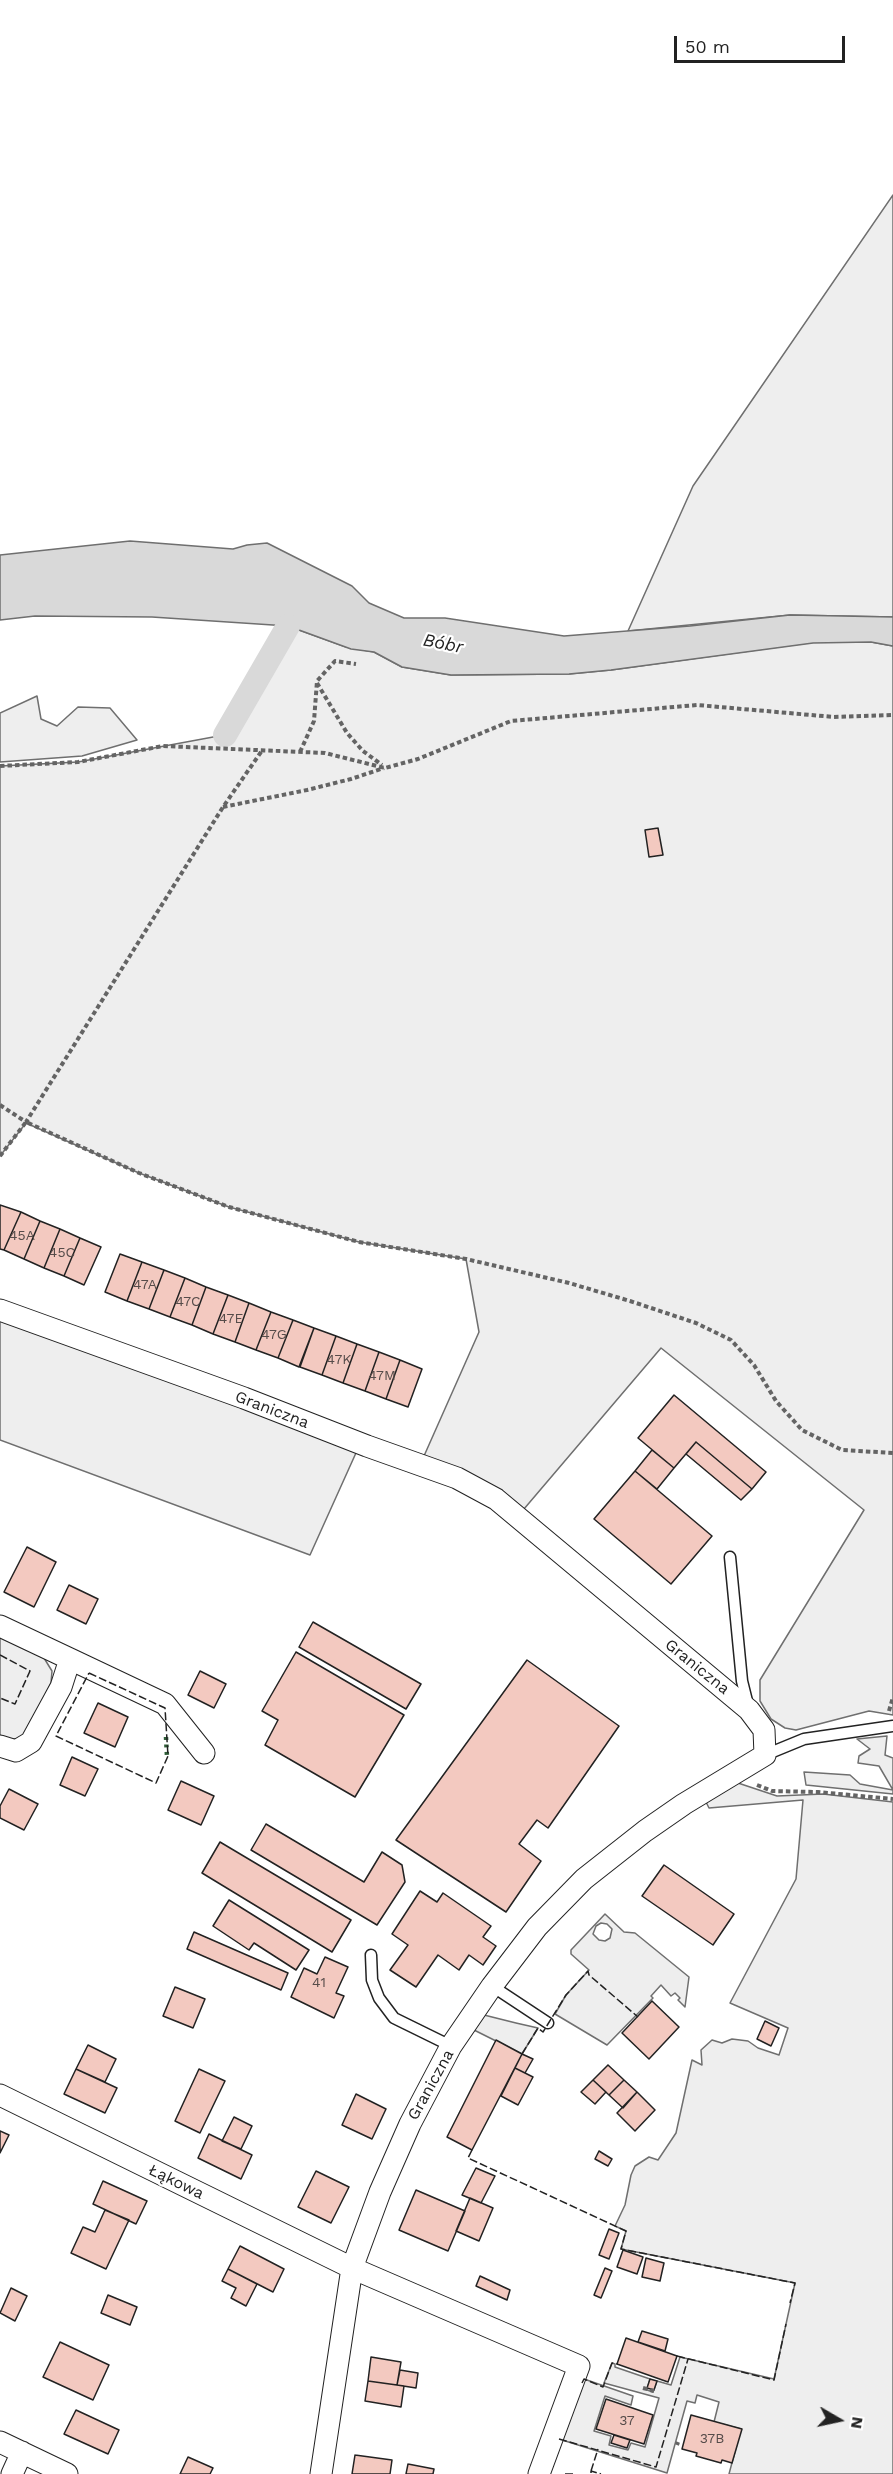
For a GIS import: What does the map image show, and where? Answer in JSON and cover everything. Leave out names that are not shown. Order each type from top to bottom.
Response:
[{"type":"street","name":"Graniczna","points":[[0,1310],[244,1398],[467,1483],[496,1499],[518,1516],[749,1710],[764,1730],[765,1755],[732,1773],[645,1831],[584,1879],[537,1927],[492,1986],[452,2046],[410,2124],[380,2192],[352,2268],[321,2474]]},
{"type":"street","points":[[0,1626],[165,1704],[204,1753]]},
{"type":"street","points":[[0,1746],[16,1751],[31,1742],[62,1687],[70,1659]]},
{"type":"street","name":"Łąkowa","points":[[0,2095],[352,2268]]},
{"type":"street","points":[[352,2268],[579,2366],[539,2474]]},
{"type":"street","points":[[0,2442],[67,2474]]},
{"type":"street","points":[[12,2474],[22,2452]]},
{"type":"lane","points":[[730,1557],[742,1682],[749,1710]]},
{"type":"lane","points":[[765,1755],[804,1738],[893,1726]]},
{"type":"lane","points":[[371,1955],[372,1980],[379,1998],[394,2018],[452,2046]]},
{"type":"lane","points":[[492,1986],[548,2023]]},
{"type":"path","points":[[300,752],[314,721],[317,681],[335,661],[356,664]]},
{"type":"path","points":[[317,681],[347,733],[363,751],[385,768]]},
{"type":"path","points":[[223,807],[340,782],[418,759],[511,721],[697,705],[834,717],[893,715]]},
{"type":"path","points":[[0,766],[78,762],[163,746],[325,753],[385,768]]},
{"type":"path","points":[[0,1156],[26,1122],[223,807],[261,752]]},
{"type":"path","points":[[0,1105],[26,1122],[139,1173],[229,1207],[359,1242],[466,1258],[569,1283],[696,1323],[731,1340],[754,1365],[776,1401],[802,1430],[842,1450],[893,1453]]},
{"type":"path","points":[[732,1773],[772,1791],[818,1792],[893,1799]]},
{"type":"path","points":[[643,2388],[654,2391]]},
{"type":"shaded area","points":[[893,195],[893,617],[790,615],[628,631],[693,486]]},
{"type":"shaded area","points":[[288,626],[346,647],[374,652],[402,667],[451,675],[569,674],[815,642],[871,642],[893,646],[893,1715],[869,1711],[796,1730],[785,1728],[771,1719],[760,1701],[760,1680],[864,1510],[661,1348],[518,1516],[420,1465],[479,1332],[466,1259],[359,1242],[229,1207],[139,1173],[26,1123],[0,1156],[0,766],[78,762],[224,735]]},
{"type":"shaded area","points":[[37,696],[41,719],[57,726],[78,707],[110,708],[137,740],[82,756],[0,762],[0,713]]},
{"type":"shaded area","points":[[0,1310],[360,1444],[310,1555],[0,1440]]},
{"type":"shaded area","points":[[0,1636],[44,1658],[52,1671],[51,1683],[25,1735],[17,1739],[8,1739],[0,1735]]},
{"type":"shaded area","points":[[887,1736],[885,1755],[893,1758],[893,1790],[879,1766],[858,1763],[859,1756],[870,1749],[857,1739]]},
{"type":"shaded area","points":[[804,1772],[850,1775],[860,1784],[893,1790],[893,1794],[806,1785]]},
{"type":"shaded area","points":[[738,1783],[777,1796],[823,1794],[893,1802],[893,2474],[729,2474],[741,2429],[714,2422],[719,2402],[697,2395],[695,2403],[687,2401],[667,2473],[559,2439],[584,2379],[633,2396],[631,2405],[605,2396],[594,2431],[611,2436],[609,2445],[628,2450],[631,2443],[645,2447],[659,2398],[604,2383],[612,2363],[615,2367],[650,2379],[647,2390],[653,2392],[657,2381],[671,2385],[680,2357],[774,2379],[795,2283],[621,2249],[626,2231],[615,2226],[625,2205],[635,2166],[649,2157],[658,2160],[676,2133],[692,2060],[702,2065],[701,2050],[712,2040],[722,2043],[732,2039],[748,2041],[758,2048],[779,2055],[788,2028],[730,2003],[796,1879],[803,1800],[709,1808],[706,1802]]},
{"type":"shaded area","points":[[605,1914],[624,1932],[635,1933],[689,1977],[685,2007],[675,1993],[671,1996],[661,1985],[651,1996],[653,1998],[607,2045],[555,2014],[566,1995],[589,1970],[571,1954],[571,1950]],"holes":[[[601,1923],[607,1924],[612,1929],[610,1938],[605,1941],[599,1940],[593,1934],[596,1926]]]},
{"type":"shaded area","points":[[484,2015],[538,2028],[522,2054],[474,2030]]},
{"type":"water","name":"Bóbr","points":[[130,541],[233,549],[267,543],[352,586],[369,603],[404,618],[445,618],[564,636],[790,615],[893,617],[893,646],[871,642],[813,643],[569,674],[451,675],[402,667],[374,652],[351,649],[288,626],[152,617],[35,616],[0,620],[0,555]]},
{"type":"building","points":[[658,828],[663,855],[649,857],[645,830]]},
{"type":"building","points":[[0,1205],[21,1212],[4,1250],[0,1249]]},
{"type":"building","points":[[21,1212],[40,1221],[24,1259],[4,1250]]},
{"type":"building","points":[[40,1221],[60,1229],[44,1268],[24,1259]]},
{"type":"building","points":[[60,1229],[80,1238],[64,1276],[44,1268]]},
{"type":"building","points":[[80,1238],[101,1247],[84,1285],[64,1276]]},
{"type":"building","points":[[120,1254],[142,1262],[127,1301],[105,1292]]},
{"type":"building","points":[[142,1262],[164,1270],[149,1309],[127,1301]]},
{"type":"building","points":[[164,1270],[185,1278],[170,1317],[149,1309]]},
{"type":"building","points":[[185,1278],[206,1287],[192,1325],[170,1317]]},
{"type":"building","points":[[206,1287],[228,1295],[213,1334],[192,1325]]},
{"type":"building","points":[[228,1295],[249,1303],[235,1342],[213,1334]]},
{"type":"building","points":[[249,1303],[271,1312],[256,1350],[235,1342]]},
{"type":"building","points":[[271,1312],[293,1320],[278,1358],[256,1350]]},
{"type":"building","points":[[293,1320],[314,1328],[299,1367],[278,1358]]},
{"type":"building","points":[[314,1328],[336,1336],[322,1375],[300,1367]]},
{"type":"building","points":[[336,1336],[357,1344],[343,1383],[322,1375]]},
{"type":"building","points":[[357,1344],[379,1352],[365,1391],[343,1383]]},
{"type":"building","points":[[379,1352],[400,1360],[386,1399],[365,1391]]},
{"type":"building","points":[[400,1360],[422,1369],[408,1407],[386,1399]]},
{"type":"building","points":[[674,1395],[766,1472],[752,1489],[696,1442],[674,1468],[638,1438]]},
{"type":"building","points":[[696,1442],[752,1489],[741,1500],[686,1454]]},
{"type":"building","points":[[652,1450],[674,1468],[657,1489],[635,1471]]},
{"type":"building","points":[[635,1471],[712,1536],[671,1584],[594,1519]]},
{"type":"building","points":[[27,1547],[56,1562],[34,1607],[4,1592]]},
{"type":"building","points":[[69,1585],[98,1599],[86,1624],[57,1610]]},
{"type":"building","points":[[313,1622],[421,1684],[406,1709],[299,1647]]},
{"type":"building","points":[[296,1652],[404,1715],[355,1797],[265,1745],[278,1720],[262,1711]]},
{"type":"building","points":[[527,1660],[619,1726],[548,1828],[537,1820],[519,1844],[541,1861],[506,1912],[396,1840]]},
{"type":"building","points":[[200,1671],[226,1684],[214,1708],[188,1695]]},
{"type":"building","points":[[98,1703],[128,1717],[115,1747],[84,1733]]},
{"type":"building","points":[[72,1757],[98,1769],[85,1796],[60,1785]]},
{"type":"building","points":[[181,1781],[214,1796],[201,1825],[168,1810]]},
{"type":"building","points":[[9,1789],[38,1804],[24,1830],[0,1818],[0,1806]]},
{"type":"building","points":[[266,1824],[364,1882],[382,1852],[402,1865],[405,1882],[377,1925],[251,1850]]},
{"type":"building","points":[[220,1842],[351,1920],[332,1952],[202,1873]]},
{"type":"building","points":[[664,1865],[734,1914],[713,1945],[642,1896]]},
{"type":"building","points":[[420,1891],[437,1902],[443,1893],[491,1926],[483,1937],[496,1946],[483,1965],[469,1955],[459,1970],[438,1955],[416,1987],[390,1970],[408,1945],[392,1934]]},
{"type":"building","points":[[229,1900],[309,1950],[296,1970],[254,1943],[249,1950],[213,1926]]},
{"type":"building","points":[[194,1932],[288,1973],[281,1990],[187,1949]]},
{"type":"building","points":[[325,1957],[348,1967],[336,1993],[344,1996],[334,2018],[291,1997],[304,1968],[317,1974]]},
{"type":"building","points":[[175,1987],[205,1999],[193,2028],[163,2016]]},
{"type":"building","points":[[652,2001],[679,2027],[649,2059],[622,2033]]},
{"type":"building","points":[[765,2021],[779,2028],[771,2046],[757,2039]]},
{"type":"building","points":[[496,2040],[522,2054],[472,2150],[447,2137]]},
{"type":"building","points":[[88,2045],[116,2059],[105,2082],[76,2069]]},
{"type":"building","points":[[522,2054],[533,2059],[525,2073],[515,2068]]},
{"type":"building","points":[[608,2065],[624,2080],[609,2095],[593,2080]]},
{"type":"building","points":[[515,2068],[533,2077],[518,2105],[501,2096]]},
{"type":"building","points":[[76,2069],[117,2088],[105,2113],[64,2094]]},
{"type":"building","points":[[199,2069],[225,2081],[200,2133],[175,2121]]},
{"type":"building","points":[[593,2080],[606,2092],[595,2104],[581,2092]]},
{"type":"building","points":[[624,2080],[637,2092],[623,2108],[609,2095]]},
{"type":"building","points":[[637,2092],[655,2110],[635,2131],[617,2113]]},
{"type":"building","points":[[356,2094],[386,2109],[372,2139],[342,2125]]},
{"type":"building","points":[[234,2117],[252,2126],[241,2149],[222,2141]]},
{"type":"building","points":[[0,2131],[9,2135],[0,2153]]},
{"type":"building","points":[[209,2134],[252,2155],[241,2179],[198,2158]]},
{"type":"building","points":[[599,2151],[612,2159],[608,2166],[595,2159]]},
{"type":"building","points":[[476,2168],[495,2176],[481,2203],[462,2195]]},
{"type":"building","points":[[316,2171],[349,2187],[331,2223],[298,2207]]},
{"type":"building","points":[[103,2181],[147,2201],[136,2224],[93,2204]]},
{"type":"building","points":[[416,2190],[465,2211],[448,2251],[399,2230]]},
{"type":"building","points":[[470,2198],[493,2208],[479,2241],[456,2231]]},
{"type":"building","points":[[105,2210],[129,2220],[106,2269],[71,2253],[83,2227],[95,2232]]},
{"type":"building","points":[[609,2229],[619,2233],[609,2259],[599,2255]]},
{"type":"building","points":[[240,2246],[284,2269],[273,2292],[228,2269]]},
{"type":"building","points":[[623,2250],[643,2257],[637,2274],[617,2267]]},
{"type":"building","points":[[646,2258],[664,2263],[660,2281],[642,2277]]},
{"type":"building","points":[[605,2268],[612,2271],[601,2298],[594,2295]]},
{"type":"building","points":[[228,2269],[257,2284],[246,2306],[231,2298],[236,2288],[222,2281]]},
{"type":"building","points":[[480,2276],[510,2290],[507,2300],[476,2286]]},
{"type":"building","points":[[11,2288],[27,2296],[15,2321],[0,2313]]},
{"type":"building","points":[[108,2295],[137,2307],[130,2325],[101,2313]]},
{"type":"building","points":[[642,2331],[668,2339],[665,2351],[638,2342]]},
{"type":"building","points":[[626,2338],[677,2356],[668,2382],[617,2364]]},
{"type":"building","points":[[60,2342],[109,2365],[93,2400],[43,2377]]},
{"type":"building","points":[[371,2357],[401,2362],[397,2385],[368,2381]]},
{"type":"building","points":[[400,2370],[418,2373],[416,2388],[397,2385]]},
{"type":"building","points":[[650,2379],[657,2381],[654,2390],[647,2388]]},
{"type":"building","points":[[368,2381],[404,2386],[401,2407],[365,2401]]},
{"type":"building","points":[[606,2399],[653,2415],[644,2444],[596,2429]]},
{"type":"building","points":[[76,2410],[119,2430],[108,2454],[64,2434]]},
{"type":"building","points":[[691,2415],[742,2429],[732,2463],[722,2460],[721,2463],[696,2456],[697,2453],[682,2449]]},
{"type":"building","points":[[614,2435],[630,2440],[627,2448],[611,2443]]},
{"type":"building","points":[[355,2455],[392,2460],[390,2474],[352,2474]]},
{"type":"building","points":[[188,2457],[213,2468],[210,2474],[180,2474]]},
{"type":"building","points":[[408,2464],[434,2469],[433,2474],[406,2474]]},
{"type":"waterway","points":[[225,735],[288,626]]},
{"type":"hedge","points":[[166,1737],[167,1757]]},
{"type":"fence","points":[[0,1655],[30,1671],[15,1704],[0,1698]]},
{"type":"fence","points":[[89,1673],[165,1708],[168,1756],[156,1783],[56,1736],[89,1673]]},
{"type":"fence","points":[[522,2054],[538,2028],[543,2032],[566,1995],[588,1971],[589,1975],[638,2017]]},
{"type":"fence","points":[[472,2150],[468,2158],[626,2231],[621,2249],[795,2283],[790,2303]]},
{"type":"fence","points":[[677,2356],[774,2380],[786,2324]]},
{"type":"fence","points":[[559,2439],[656,2467],[688,2359]]},
{"type":"fence","points":[[582,2383],[584,2379],[603,2387],[612,2363],[617,2364]]},
{"type":"fence","points":[[591,2471],[598,2449]]},
{"type":"fence","points":[[591,2473],[591,2471],[601,2474]]},
{"type":"fence","points":[[565,2474],[574,2474]]}]
